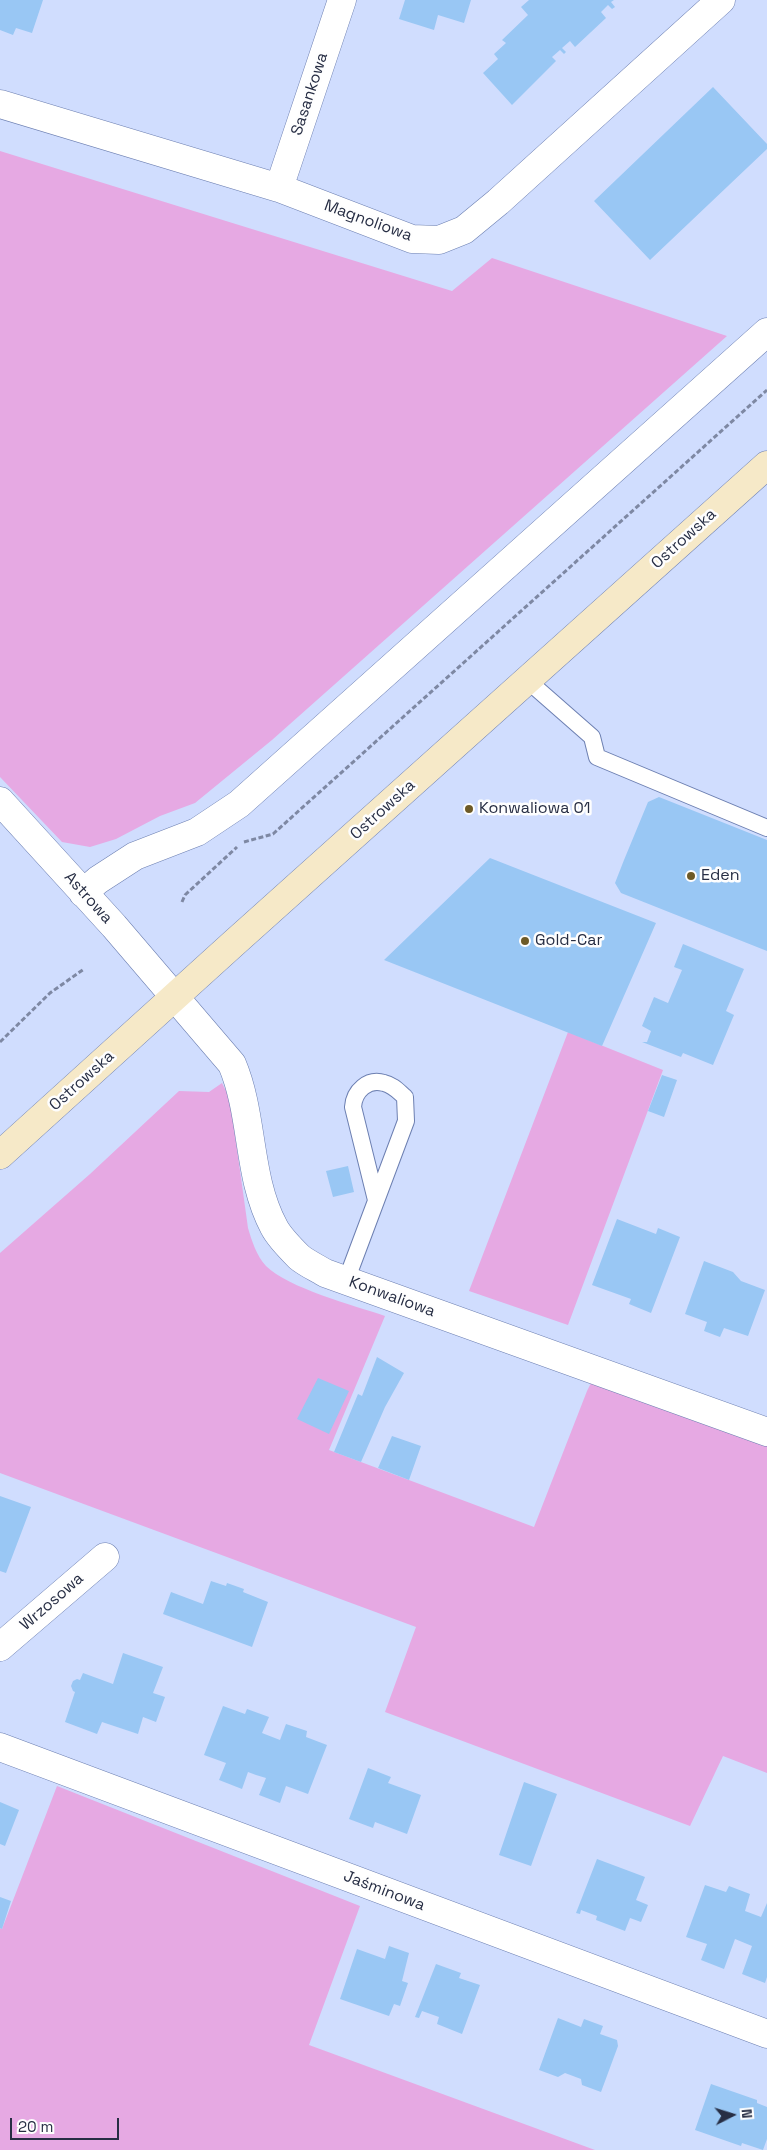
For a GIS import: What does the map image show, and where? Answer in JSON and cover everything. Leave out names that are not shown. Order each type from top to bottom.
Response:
[{"type":"main road","name":"Ostrowska","points":[[0,1155],[767,466]]},
{"type":"street","name":"Sasankowa","points":[[279,188],[342,0]]},
{"type":"street","name":"Magnoliowa","points":[[0,104],[279,188],[412,239],[439,240],[464,230],[722,0]]},
{"type":"street","points":[[83,892],[135,856],[197,832],[239,804],[767,332]]},
{"type":"street","name":"Astrowa","points":[[0,801],[83,892],[174,998]]},
{"type":"street","name":"Konwaliowa","points":[[174,998],[232,1064],[241,1086],[253,1160],[262,1200],[274,1229],[300,1258],[325,1273],[346,1281],[767,1432]]},
{"type":"street","name":"Wrzosowa","points":[[0,1647],[105,1557]]},
{"type":"street","name":"Jaśminowa","points":[[0,1747],[767,2034]]},
{"type":"lane","points":[[527,680],[592,738],[597,757],[767,828]]},
{"type":"lane","points":[[346,1281],[406,1120],[404,1097],[395,1088],[383,1082],[368,1084],[357,1091],[353,1106],[376,1200]]},
{"type":"path","points":[[182,902],[185,894],[242,843],[273,834],[767,390]]},
{"type":"path","points":[[0,1042],[50,993],[84,969]]},
{"type":"shaded area","points":[[0,151],[452,291],[492,258],[727,336],[272,740],[195,803],[160,816],[116,839],[90,847],[62,842],[0,777]]},
{"type":"shaded area","points":[[568,1032],[663,1070],[568,1325],[469,1291]]},
{"type":"shaded area","points":[[222,1083],[230,1099],[248,1228],[255,1248],[263,1262],[276,1274],[289,1282],[385,1316],[329,1450],[534,1527],[587,1391],[597,1371],[767,1432],[767,1773],[723,1756],[690,1826],[385,1712],[416,1627],[0,1473],[0,1253],[90,1174],[179,1091],[209,1092]]},
{"type":"shaded area","points":[[57,1786],[360,1906],[309,2045],[595,2150],[0,2150],[0,1928],[2,1929]]},
{"type":"building","points":[[0,0],[43,0],[32,33],[16,28],[13,35],[0,30]]},
{"type":"building","points":[[405,0],[471,0],[464,23],[438,15],[434,30],[399,19]]},
{"type":"building","points":[[529,0],[614,0],[611,2],[615,7],[612,9],[608,5],[601,12],[606,18],[575,47],[570,41],[562,48],[566,52],[564,54],[560,50],[552,57],[556,61],[512,105],[483,73],[498,59],[494,54],[506,43],[502,40],[528,15],[521,7]]},
{"type":"building","points":[[713,87],[767,144],[767,149],[650,260],[594,201]]},
{"type":"building","name":"Eden","points":[[659,797],[767,840],[767,951],[621,893],[615,883],[624,860],[648,802]]},
{"type":"building","name":"Gold-Car","points":[[490,858],[656,923],[602,1046],[384,960]]},
{"type":"building","points":[[683,944],[744,969],[726,1011],[734,1015],[713,1065],[683,1053],[681,1057],[642,1042],[647,1042],[651,1031],[642,1026],[654,997],[668,1003],[682,970],[674,967]]},
{"type":"building","points":[[662,1075],[677,1080],[664,1117],[648,1111]]},
{"type":"building","points":[[348,1166],[354,1192],[333,1197],[326,1171]]},
{"type":"building","points":[[617,1219],[656,1234],[658,1228],[680,1237],[651,1313],[629,1304],[631,1299],[592,1285]]},
{"type":"building","points":[[704,1261],[733,1272],[741,1281],[765,1290],[748,1336],[724,1328],[720,1337],[704,1331],[707,1322],[685,1314]]},
{"type":"building","points":[[377,1357],[404,1373],[385,1407],[361,1462],[334,1452],[358,1394],[362,1396]]},
{"type":"building","points":[[318,1378],[349,1391],[329,1434],[297,1419]]},
{"type":"building","points":[[392,1436],[421,1446],[409,1480],[378,1468]]},
{"type":"building","points":[[0,1496],[31,1507],[6,1573],[0,1571]]},
{"type":"building","points":[[211,1581],[226,1586],[227,1583],[244,1589],[243,1592],[268,1602],[252,1647],[163,1614],[171,1592],[203,1604]]},
{"type":"building","points":[[123,1653],[163,1667],[153,1693],[165,1697],[156,1722],[143,1717],[138,1734],[102,1722],[97,1734],[65,1722],[75,1692],[71,1686],[73,1681],[80,1680],[83,1673],[113,1684]]},
{"type":"building","points":[[223,1706],[245,1714],[247,1709],[269,1717],[262,1733],[280,1740],[286,1724],[307,1731],[306,1737],[327,1745],[308,1794],[286,1786],[280,1803],[259,1795],[266,1778],[248,1772],[242,1789],[219,1780],[226,1763],[204,1755]]},
{"type":"building","points":[[368,1768],[391,1777],[388,1783],[421,1795],[407,1834],[375,1822],[373,1828],[349,1819]]},
{"type":"building","points":[[524,1782],[557,1794],[531,1866],[499,1855]]},
{"type":"building","points":[[0,1802],[19,1810],[5,1846],[0,1844]]},
{"type":"building","points":[[597,1859],[645,1877],[636,1900],[648,1905],[641,1922],[630,1918],[625,1931],[596,1920],[597,1916],[581,1910],[580,1914],[576,1913]]},
{"type":"building","points":[[705,1885],[726,1892],[729,1886],[750,1894],[745,1911],[761,1917],[767,1903],[767,1977],[765,1983],[742,1974],[752,1946],[735,1939],[724,1969],[701,1960],[707,1944],[686,1937]]},
{"type":"building","points":[[0,1897],[11,1901],[2,1929],[0,1928]]},
{"type":"building","points":[[389,1946],[409,1953],[402,1981],[408,1983],[400,2006],[394,2004],[389,2016],[340,1999],[357,1949],[385,1959]]},
{"type":"building","points":[[436,1964],[461,1973],[459,1978],[480,1985],[462,2034],[437,2024],[439,2017],[422,2011],[419,2018],[415,2017]]},
{"type":"building","points":[[558,2018],[581,2027],[584,2019],[603,2026],[600,2034],[617,2040],[618,2046],[601,2092],[582,2085],[581,2079],[565,2073],[558,2077],[539,2070]]},
{"type":"building","points":[[711,2084],[757,2100],[757,2103],[767,2107],[767,2139],[763,2150],[742,2143],[741,2146],[695,2130]]},
{"type":"place","name":"Konwaliowa 01","points":[[469,809]]},
{"type":"place","name":"Eden","points":[[691,876]]},
{"type":"place","name":"Gold-Car","points":[[525,941]]}]
